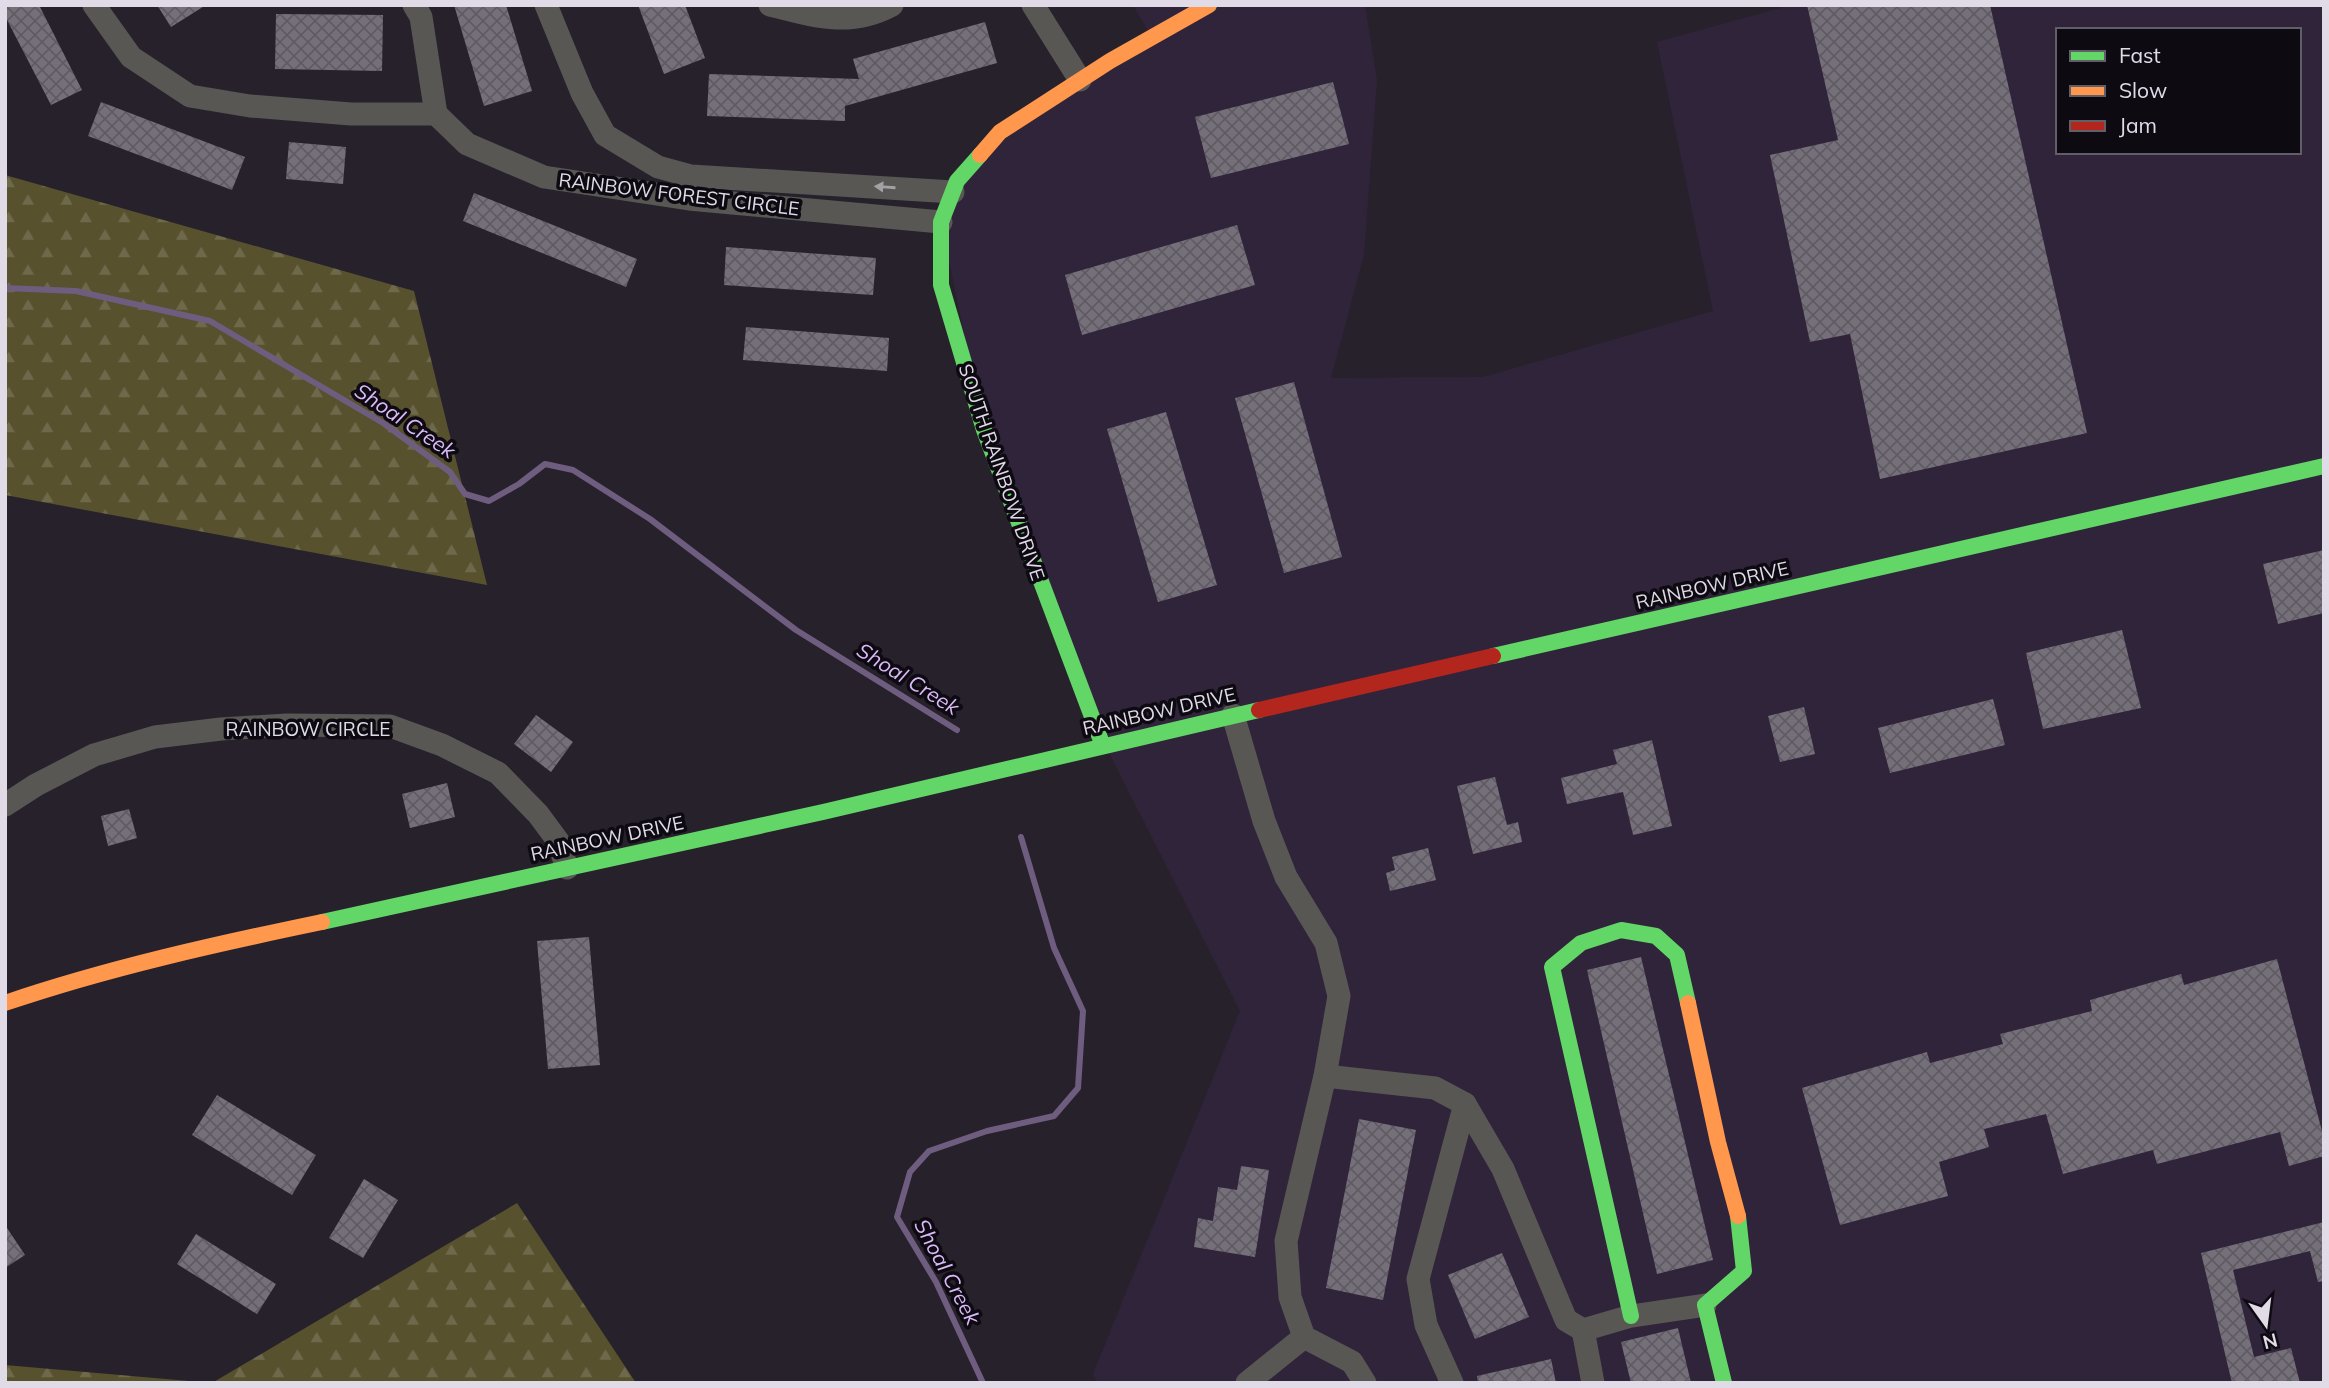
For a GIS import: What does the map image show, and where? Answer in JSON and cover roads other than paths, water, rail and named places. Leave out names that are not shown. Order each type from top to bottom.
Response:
[{"type":"street","points":[[94,5],[131,57],[190,96],[250,106],[351,114],[436,114],[421,17],[414,5]]},
{"type":"street","points":[[546,5],[582,93],[605,135],[693,188],[953,192]]},
{"type":"street","points":[[770,5],[827,19],[875,14],[892,5]]},
{"type":"street","points":[[1033,5],[1080,80]]},
{"type":"street","name":"SOUTH RAINBOW DRIVE","points":[[1103,746],[984,430],[941,285],[941,222],[957,181],[1000,132],[1110,61],[1209,5]]},
{"type":"street","name":"RAINBOW FOREST CIRCLE","points":[[436,114],[467,144],[544,177],[693,188],[941,222]]},
{"type":"street","name":"RAINBOW DRIVE","points":[[5,1003],[46,989],[219,943],[437,898],[823,812],[2324,466]]},
{"type":"street","points":[[1233,716],[1264,821],[1286,877],[1326,943],[1339,996],[1325,1076],[1286,1241],[1290,1297],[1304,1337],[1352,1362],[1365,1383]]},
{"type":"street","name":"RAINBOW CIRCLE","points":[[5,805],[36,785],[94,755],[155,737],[287,725],[390,726],[442,745],[498,774],[538,814],[558,841],[567,868]]},
{"type":"street","points":[[1325,1076],[1435,1088],[1465,1104],[1503,1170],[1566,1320],[1583,1330],[1631,1315],[1705,1305],[1744,1271],[1741,1227],[1718,1142],[1677,955],[1656,936],[1621,930],[1581,943],[1552,967],[1631,1315]]},
{"type":"street","points":[[1452,1383],[1426,1325],[1418,1279],[1465,1104]]},
{"type":"street","points":[[1705,1305],[1724,1383]]},
{"type":"street","points":[[1583,1330],[1593,1383]]},
{"type":"street","points":[[1247,1383],[1304,1337]]},
{"type":"waterway","name":"Shoal Creek","points":[[5,288],[76,291],[210,321],[383,423],[450,472],[465,494],[489,501],[519,484],[545,464],[573,470],[650,519],[796,630],[957,730]]},
{"type":"waterway","name":"Shoal Creek","points":[[983,1383],[936,1282],[897,1217],[910,1172],[929,1151],[987,1131],[1054,1116],[1078,1088],[1083,1011],[1054,948],[1021,837]]}]
